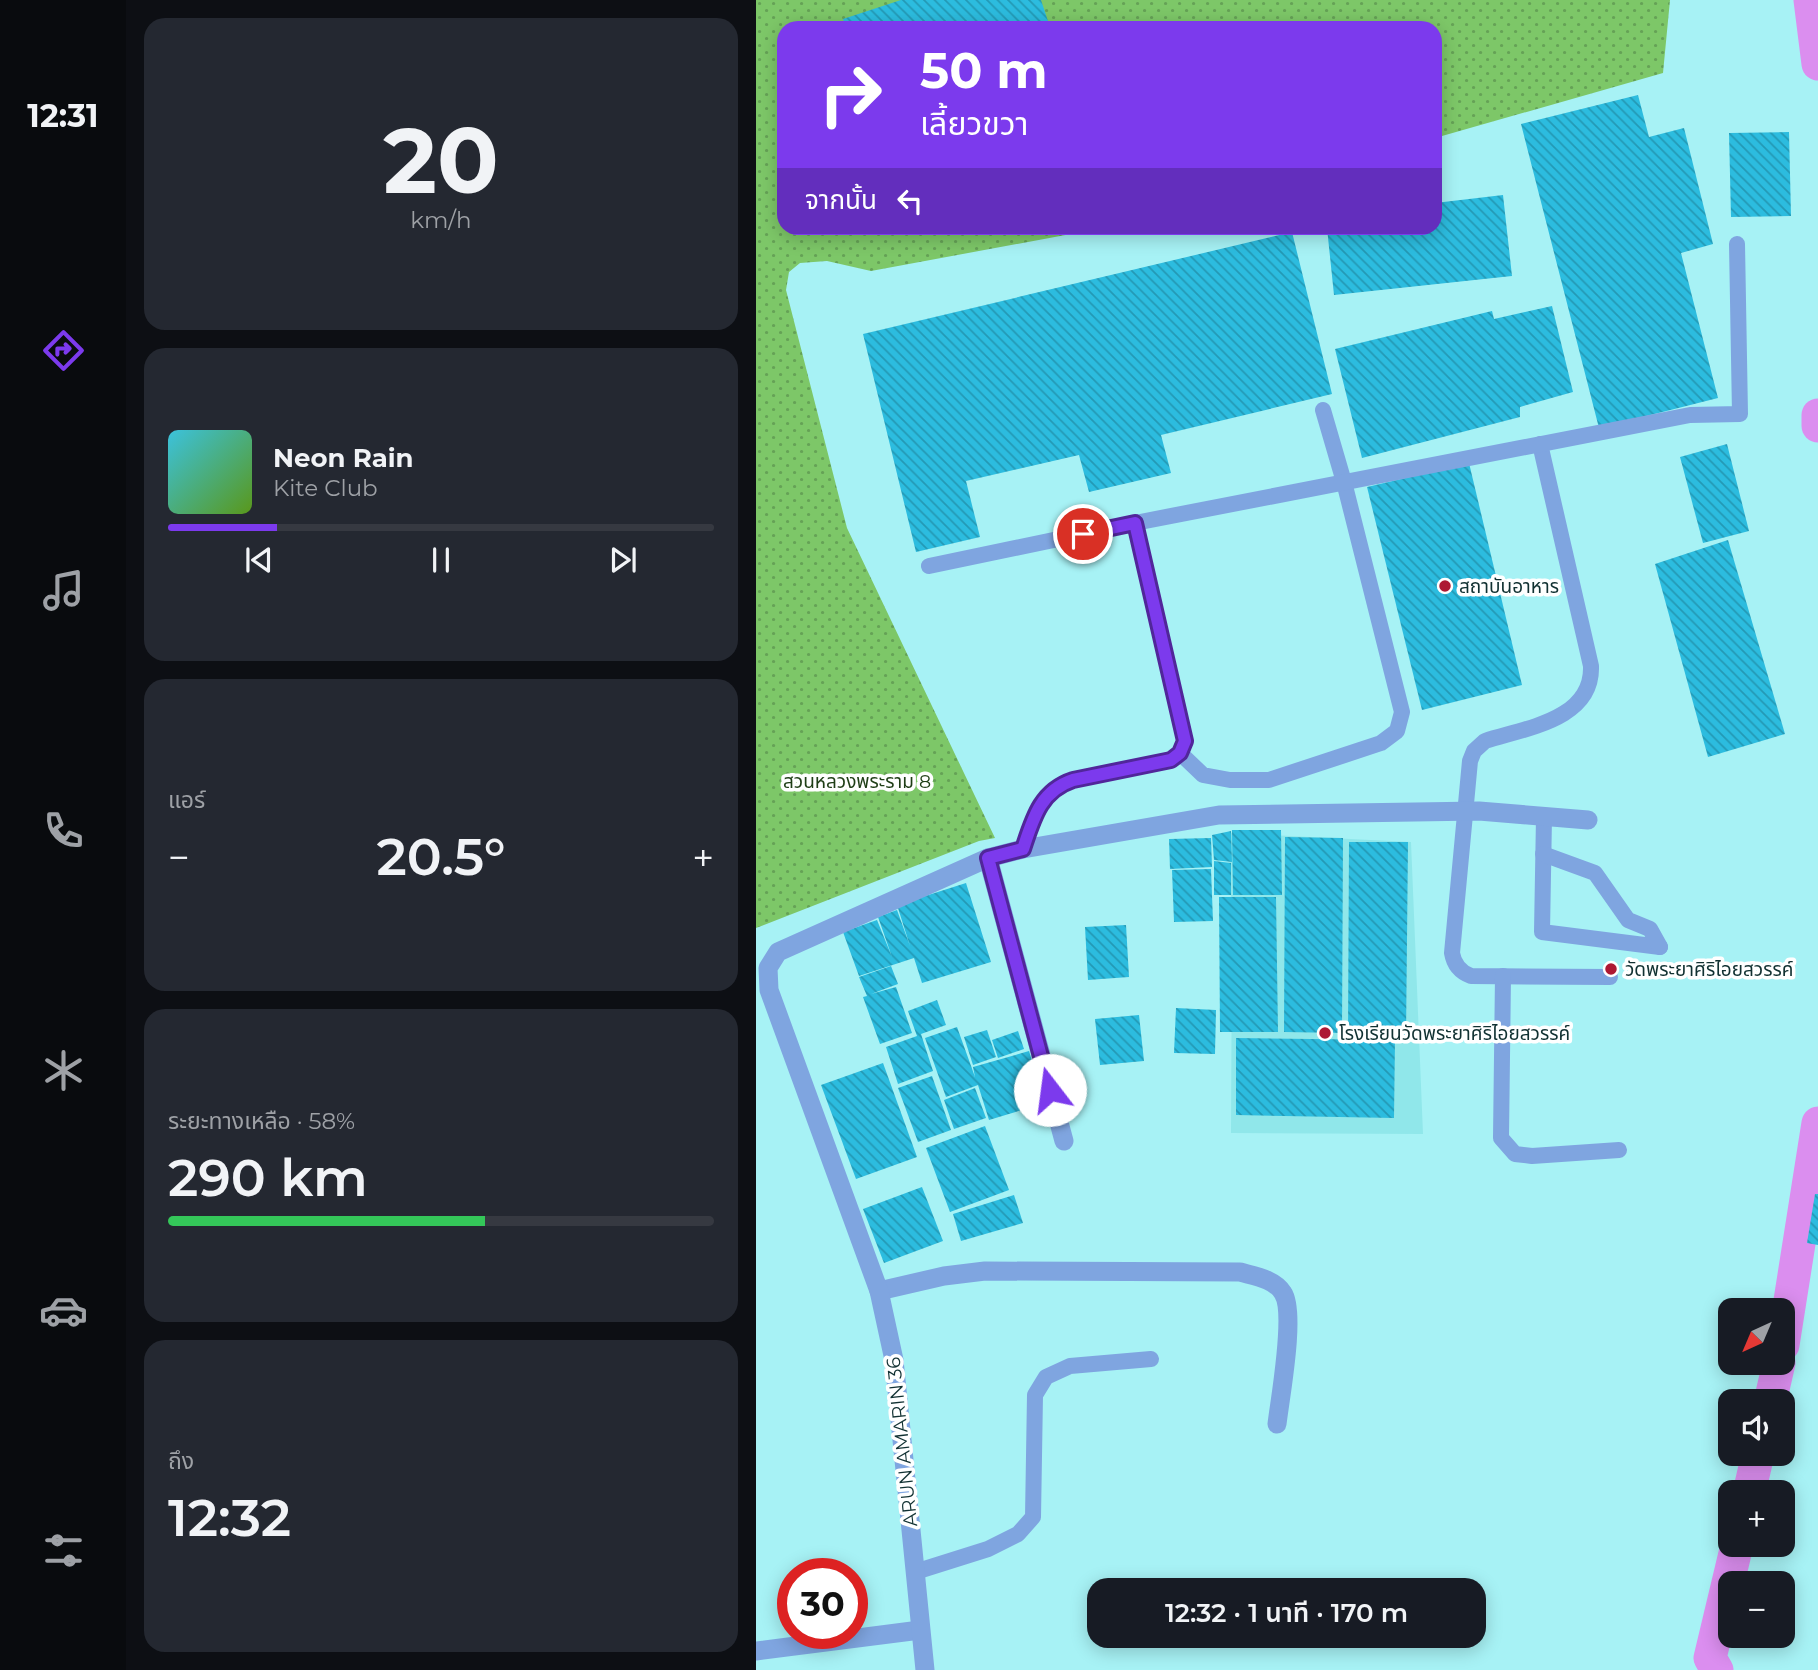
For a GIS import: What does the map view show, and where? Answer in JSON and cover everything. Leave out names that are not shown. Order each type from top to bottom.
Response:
[{"type":"street","name":"ARUN AMARIN 36","points":[[925,1670],[894,1360],[879,1291],[769,990],[768,968],[778,951],[988,858],[1023,849],[1219,815],[1464,812],[1588,820]]},
{"type":"street","points":[[988,858],[1064,1141]]},
{"type":"street","points":[[879,1291],[944,1276],[985,1271],[1240,1272],[1266,1279],[1283,1293],[1289,1314],[1277,1424]]},
{"type":"street","points":[[756,1651],[920,1630]]},
{"type":"lane","points":[[929,566],[1690,415],[1740,414],[1737,244]]},
{"type":"lane","points":[[1180,753],[1203,775],[1230,780],[1269,780],[1381,743],[1397,731],[1402,712],[1323,410]]},
{"type":"lane","points":[[1540,444],[1592,680],[1578,704],[1565,714],[1480,744],[1470,761],[1452,953],[1454,963],[1463,973],[1471,975],[1610,977]]},
{"type":"lane","points":[[1023,849],[1038,809],[1046,796],[1059,786],[1073,780],[1171,760],[1180,753],[1185,741],[1135,523]]},
{"type":"lane","points":[[1543,854],[1595,873],[1628,920],[1650,929],[1660,947],[1542,932],[1543,854],[1544,817]]},
{"type":"lane","points":[[1503,976],[1501,1139],[1515,1154],[1532,1156],[1619,1150]]},
{"type":"lane","points":[[915,1573],[988,1549],[1018,1534],[1033,1517],[1035,1395],[1046,1377],[1070,1366],[1151,1359]]},
{"type":"shaded area","name":"โรงเรียนวัดพระยาศิริไอยสวรรค์","points":[[1229,833],[1411,842],[1423,1134],[1231,1133],[1232,934]]},
{"type":"green space","name":"สวนหลวงพระราม 8","points":[[756,0],[1670,0],[1663,73],[1442,136],[1442,21],[777,21],[777,235],[1065,235],[871,271],[827,261],[800,263],[789,272],[786,290],[847,528],[995,838],[979,841],[756,928]]},
{"type":"building","points":[[901,0],[1041,0],[1048,21],[844,21],[843,19]]},
{"type":"building","points":[[1638,95],[1649,137],[1684,128],[1713,244],[1681,253],[1718,398],[1599,428],[1521,124]]},
{"type":"building","points":[[1789,132],[1791,216],[1731,217],[1729,133]]},
{"type":"building","points":[[1503,195],[1512,276],[1334,295],[1328,235],[1442,235],[1442,202]]},
{"type":"building","points":[[1279,235],[1293,235],[1332,394],[1161,435],[1171,473],[1089,492],[1079,455],[966,481],[980,537],[916,552],[863,334]]},
{"type":"building","points":[[1552,306],[1573,392],[1520,407],[1520,417],[1362,458],[1335,349],[1492,311],[1494,319]]},
{"type":"building","points":[[1727,444],[1749,531],[1703,543],[1680,457]]},
{"type":"building","name":"สถาบันอาหาร","points":[[1469,463],[1522,685],[1422,710],[1367,487]]},
{"type":"building","points":[[1728,540],[1785,734],[1708,757],[1655,564]]},
{"type":"building","points":[[1232,830],[1281,830],[1282,895],[1233,895]]},
{"type":"building","points":[[1231,831],[1232,862],[1214,860],[1212,835]]},
{"type":"building","points":[[1285,837],[1343,838],[1342,1033],[1284,1032]]},
{"type":"building","points":[[1211,838],[1212,867],[1170,869],[1169,839]]},
{"type":"building","points":[[1349,842],[1408,842],[1406,1037],[1348,1037]]},
{"type":"building","points":[[1214,861],[1231,863],[1231,895],[1214,895]]},
{"type":"building","points":[[1211,869],[1213,921],[1174,922],[1172,870]]},
{"type":"building","points":[[966,883],[991,962],[922,983],[914,958],[859,976],[843,932],[877,920],[892,957],[878,917],[897,910],[910,946],[897,905]]},
{"type":"building","points":[[1219,897],[1276,897],[1278,1032],[1220,1032]]},
{"type":"building","points":[[1126,925],[1129,977],[1088,980],[1085,927]]},
{"type":"building","points":[[891,966],[898,984],[871,994],[896,987],[912,1033],[880,1044],[863,997],[867,996],[859,977]]},
{"type":"building","points":[[937,1000],[946,1025],[921,1034],[933,1071],[898,1084],[886,1047],[917,1036],[908,1011]]},
{"type":"building","points":[[1176,1008],[1216,1010],[1215,1054],[1174,1053]]},
{"type":"building","points":[[1139,1015],[1144,1061],[1100,1065],[1095,1019]]},
{"type":"building","points":[[957,1027],[975,1077],[973,1067],[1029,1051],[1045,1103],[989,1120],[978,1085],[946,1097],[925,1038]]},
{"type":"building","points":[[987,1030],[996,1057],[973,1065],[964,1037]]},
{"type":"building","points":[[1018,1031],[1024,1049],[998,1058],[992,1040]]},
{"type":"building","points":[[1236,1038],[1395,1040],[1394,1118],[1236,1115]]},
{"type":"building","points":[[883,1063],[917,1157],[856,1179],[821,1085]]},
{"type":"building","points":[[932,1076],[951,1130],[918,1142],[898,1088]]},
{"type":"building","points":[[975,1088],[986,1118],[954,1129],[944,1100]]},
{"type":"building","points":[[985,1126],[1009,1190],[950,1212],[926,1148]]},
{"type":"building","points":[[922,1187],[943,1241],[884,1263],[863,1209]]},
{"type":"building","points":[[1815,1194],[1818,1194],[1818,1245],[1807,1243]]},
{"type":"building","points":[[1014,1195],[1023,1223],[961,1241],[953,1214]]},
{"type":"waterway","points":[[1810,0],[1818,64]]},
{"type":"waterway","points":[[1818,415],[1818,426]]},
{"type":"waterway","points":[[1790,1298],[1818,1123]]},
{"type":"waterway","points":[[1773,1389],[1776,1376]]},
{"type":"waterway","points":[[1752,1480],[1755,1466]]},
{"type":"waterway","points":[[1717,1670],[1710,1658],[1734,1557]]},
{"type":"place","name":"สถาบันอาหาร","points":[[1445,586]]},
{"type":"place","name":"วัดพระยาศิริไอยสวรรค์","points":[[1611,969]]},
{"type":"place","name":"โรงเรียนวัดพระยาศิริไอยสวรรค์","points":[[1325,1033]]},
{"type":"route","points":[[1050,1090],[988,858],[1023,849],[1041,803],[1059,786],[1073,780],[1171,760],[1180,753],[1185,741],[1135,523],[1083,534]]}]
